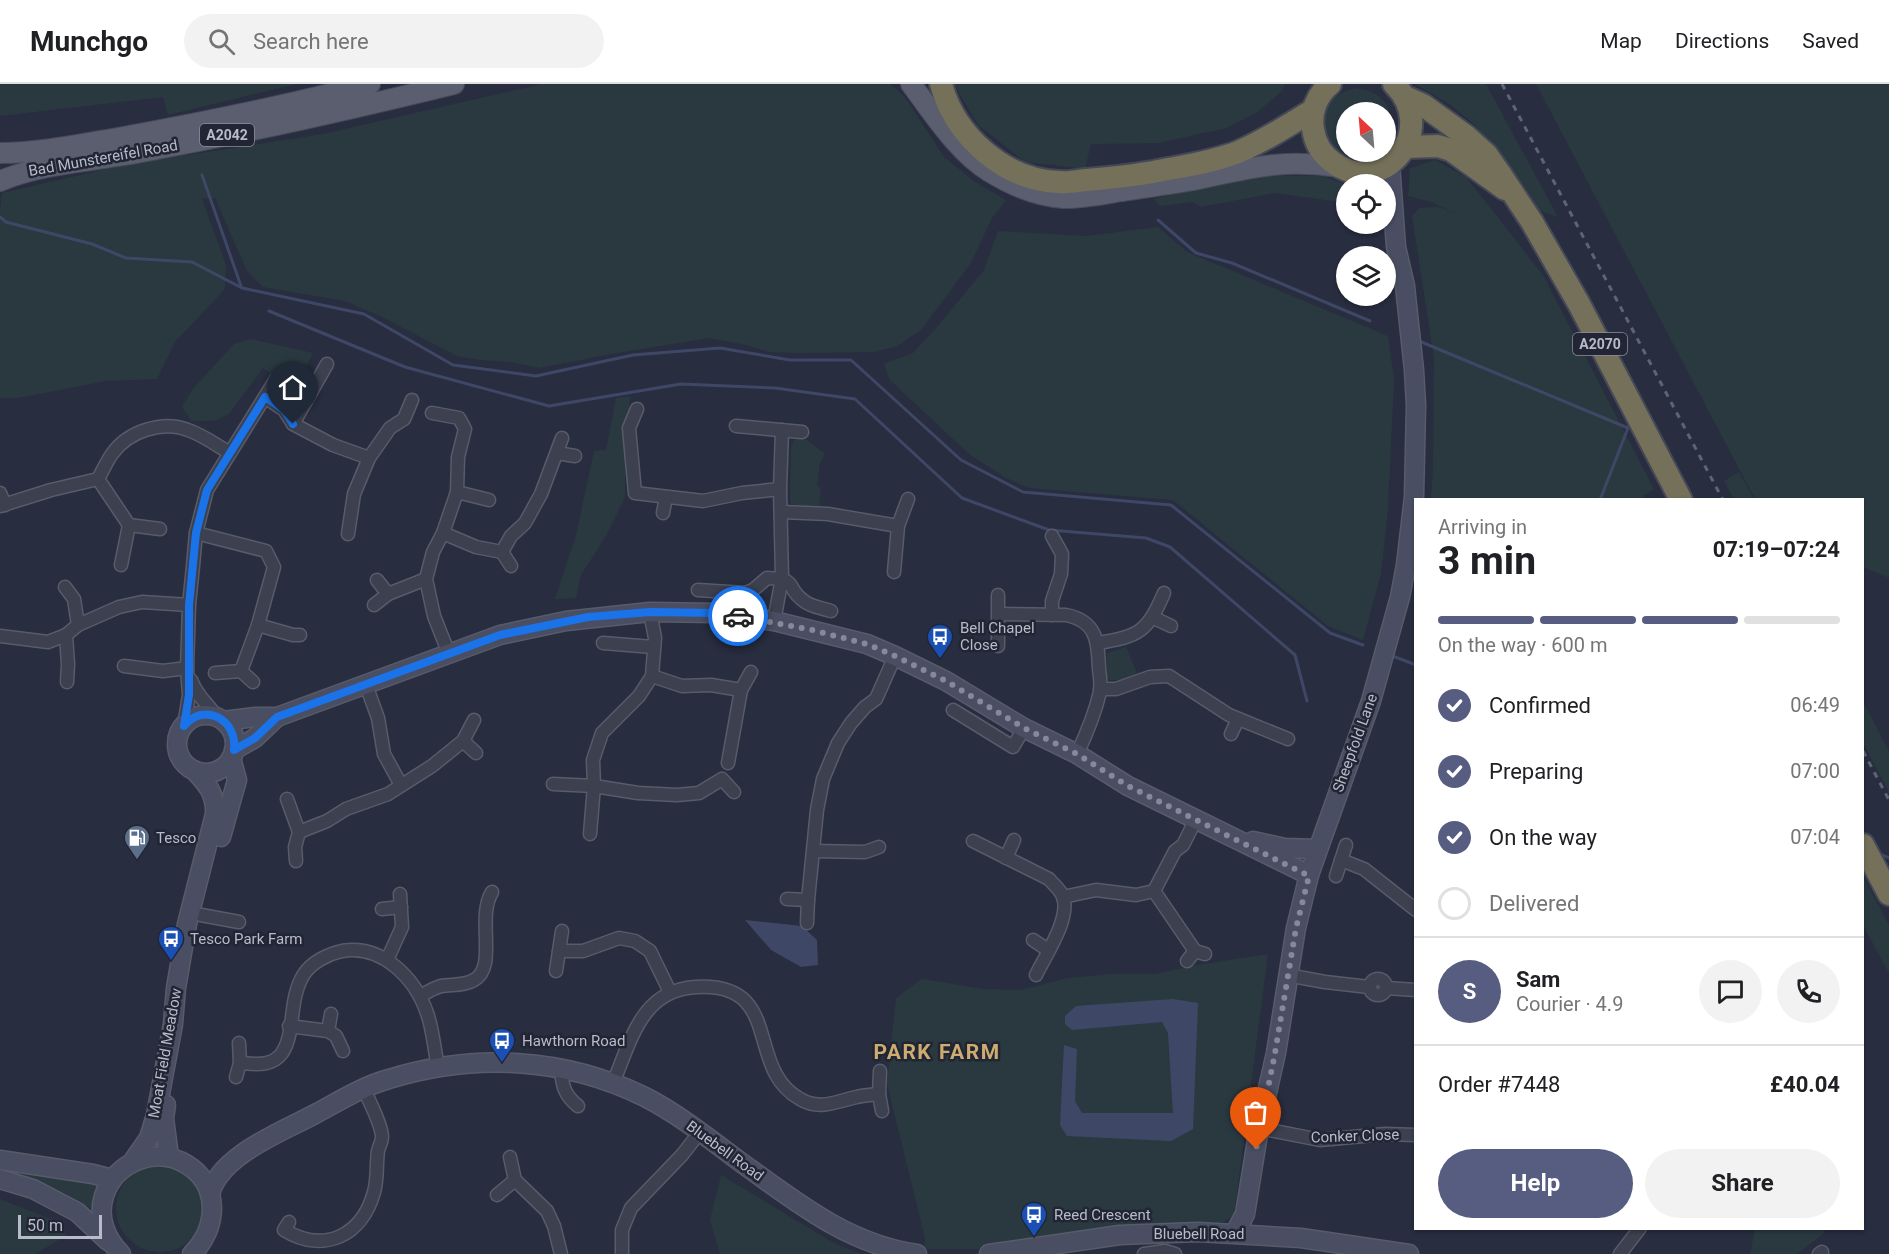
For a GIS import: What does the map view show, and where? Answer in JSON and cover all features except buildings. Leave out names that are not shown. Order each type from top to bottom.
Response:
[{"type":"highway","points":[[941,84],[946,103],[967,135],[992,159],[1027,176],[1058,182],[1145,174],[1188,166],[1236,153],[1276,133],[1313,110]]},
{"type":"highway","points":[[1329,84],[1313,110],[1314,136],[1327,159],[1353,174],[1372,171],[1390,164],[1406,147],[1411,135],[1412,122],[1410,109],[1400,90]]},
{"type":"highway","name":"A2070","points":[[1400,90],[1424,105],[1487,155],[1532,222],[1574,295],[1680,498]]},
{"type":"highway","name":"A2070","points":[[1406,147],[1438,146],[1450,150],[1511,193]]},
{"type":"highway","points":[[1865,849],[1889,894]]},
{"type":"main road","name":"Bad Munstereifel Road","points":[[0,153],[74,145],[159,130],[370,84]]},
{"type":"main road","name":"Bad Munstereifel Road","points":[[0,180],[21,172],[145,152],[334,113],[454,84]]},
{"type":"main road","points":[[911,84],[957,144],[988,172],[1028,191],[1063,198],[1194,180],[1273,164],[1316,163],[1353,174]]},
{"type":"street","name":"Sheepfold Lane","points":[[1390,164],[1396,246]]},
{"type":"street","name":"Sheepfold Lane","points":[[1235,1233],[1245,1214],[1287,975],[1309,876],[1371,701],[1400,597],[1406,565],[1414,497],[1416,405],[1405,286],[1396,247]]},
{"type":"street","points":[[293,424],[327,364]]},
{"type":"street","points":[[276,379],[207,490],[196,533],[189,605],[189,695],[184,726],[178,739],[178,749],[186,764],[194,770],[215,771],[225,766],[233,754],[255,738],[277,717]]},
{"type":"street","points":[[265,397],[284,410],[293,424],[333,445],[369,458]]},
{"type":"street","points":[[348,534],[354,494],[369,458],[390,428],[404,419],[412,400]]},
{"type":"street","points":[[637,409],[629,428],[635,493],[703,501],[742,493],[780,489]]},
{"type":"street","points":[[432,413],[459,418],[465,429],[458,457],[457,492],[443,533],[433,552],[426,579],[434,616],[449,654]]},
{"type":"street","points":[[2,501],[98,478],[113,452],[130,438],[151,427],[169,426],[187,429],[230,453]]},
{"type":"street","points":[[736,426],[801,432]]},
{"type":"street","points":[[774,621],[782,578],[780,489],[782,430]]},
{"type":"street","points":[[502,552],[511,536],[525,523],[541,494],[562,438]]},
{"type":"street","points":[[556,453],[575,456]]},
{"type":"street","points":[[98,478],[129,525],[121,565]]},
{"type":"street","points":[[457,492],[489,500]]},
{"type":"street","points":[[663,513],[666,497]]},
{"type":"street","points":[[894,572],[898,526],[908,499]]},
{"type":"street","points":[[782,512],[828,514],[898,526]]},
{"type":"street","points":[[129,525],[160,529]]},
{"type":"street","points":[[196,533],[266,551],[274,567],[258,624],[241,671]]},
{"type":"street","points":[[443,533],[476,547],[502,552],[511,566]]},
{"type":"street","points":[[1052,536],[1062,555],[1061,574],[1052,601],[1052,615]]},
{"type":"street","points":[[698,590],[745,593],[753,590],[766,578],[782,578],[789,582],[804,602],[831,611]]},
{"type":"street","points":[[374,606],[387,594],[426,579]]},
{"type":"street","points":[[378,580],[387,594]]},
{"type":"street","points":[[65,587],[74,599],[78,625]]},
{"type":"street","points":[[1098,643],[1128,637],[1144,628],[1154,618],[1164,593]]},
{"type":"street","points":[[998,595],[998,646]]},
{"type":"street","points":[[0,636],[48,642],[66,635],[78,625],[119,607],[142,602],[189,605]]},
{"type":"street","points":[[590,834],[594,786],[593,760],[602,733],[639,696],[652,676],[655,638],[650,612]]},
{"type":"street","points":[[184,726],[196,717],[206,715],[220,718],[277,717],[500,635],[588,617],[650,612],[714,613],[774,621],[867,644],[895,656],[946,681],[1024,728],[1077,754],[1128,786],[1309,876]]},
{"type":"street","points":[[999,614],[1076,617],[1084,622],[1098,643],[1100,689],[1087,734],[1077,754]]},
{"type":"street","points":[[1154,618],[1171,626]]},
{"type":"street","points":[[258,624],[300,635]]},
{"type":"street","points":[[66,635],[67,682]]},
{"type":"street","points":[[603,643],[653,647]]},
{"type":"street","points":[[807,923],[818,800],[823,779],[830,760],[851,723],[865,707],[876,699],[895,656]]},
{"type":"street","points":[[124,666],[163,671],[188,669]]},
{"type":"street","points":[[188,669],[200,699],[232,730],[235,739],[233,754]]},
{"type":"street","points":[[215,673],[241,671],[253,682]]},
{"type":"street","points":[[728,763],[741,690],[751,672]]},
{"type":"street","points":[[652,676],[682,686],[711,685],[741,690]]},
{"type":"street","points":[[1100,689],[1116,689],[1150,677],[1169,676],[1223,712],[1288,739]]},
{"type":"street","points":[[366,685],[378,718],[384,754],[401,785]]},
{"type":"street","points":[[953,710],[1013,747],[1024,728]]},
{"type":"street","points":[[1231,734],[1238,719]]},
{"type":"street","points":[[299,832],[327,821],[346,809],[388,794],[432,766],[463,741],[474,720]]},
{"type":"street","points":[[463,741],[476,753]]},
{"type":"street","name":"Moat Field Meadow","points":[[177,1161],[164,1118],[185,989],[204,896],[237,780],[233,754]]},
{"type":"street","name":"Moat Field Meadow","points":[[134,1161],[149,1138],[156,1115],[173,1024],[187,924],[215,814],[215,801],[210,787],[194,770]]},
{"type":"street","points":[[553,784],[678,795],[699,793],[723,779],[734,792]]},
{"type":"street","points":[[287,799],[299,832],[296,861]]},
{"type":"street","points":[[1063,897],[1096,890],[1136,895],[1154,891],[1175,851],[1183,845],[1196,819]]},
{"type":"street","points":[[1236,838],[1285,848],[1317,849]]},
{"type":"street","points":[[1006,858],[1014,840]]},
{"type":"street","points":[[973,841],[1048,879],[1063,897],[1065,908],[1063,921],[1036,975]]},
{"type":"street","points":[[1336,876],[1346,844]]},
{"type":"street","points":[[814,851],[865,852],[879,847]]},
{"type":"street","points":[[1341,860],[1364,869],[1414,908]]},
{"type":"street","points":[[1154,891],[1200,952],[1187,961]]},
{"type":"street","points":[[420,996],[439,987],[462,984],[481,975],[486,960],[485,909],[492,892]]},
{"type":"street","points":[[387,960],[402,927],[400,894]]},
{"type":"street","points":[[787,899],[808,900]]},
{"type":"street","points":[[382,909],[401,907]]},
{"type":"street","points":[[201,915],[239,922]]},
{"type":"street","points":[[556,971],[562,931]]},
{"type":"street","points":[[559,951],[583,951],[619,938],[635,941],[650,951],[670,992]]},
{"type":"street","points":[[1033,940],[1048,950]]},
{"type":"street","points":[[240,1063],[262,1065],[281,1054],[287,1041],[292,1005],[305,972],[333,953],[347,951],[363,952],[387,960],[403,973],[420,996],[428,1016],[438,1066]]},
{"type":"street","points":[[1287,975],[1369,987],[1371,993],[1376,996],[1381,995],[1386,988],[1414,990]]},
{"type":"street","points":[[613,1083],[631,1035],[647,1011],[670,992],[690,987],[708,986],[737,994],[747,1003],[754,1013],[776,1079],[783,1088],[801,1100],[825,1105],[879,1094]]},
{"type":"street","points":[[328,1030],[331,1014]]},
{"type":"street","points":[[289,1026],[328,1030],[336,1036],[343,1051]]},
{"type":"street","points":[[236,1077],[240,1063],[239,1043]]},
{"type":"street","name":"Bluebell Road","points":[[210,1194],[216,1178],[230,1162],[364,1089],[387,1079],[438,1066],[508,1061],[561,1068],[613,1083],[672,1113],[822,1220],[852,1236],[917,1254]]},
{"type":"street","points":[[561,1068],[563,1087],[569,1099],[578,1106]]},
{"type":"street","points":[[880,1071],[879,1094],[882,1111]]},
{"type":"street","points":[[289,1222],[284,1230],[297,1238],[314,1243],[332,1241],[352,1230],[363,1216],[373,1195],[378,1174],[378,1151],[382,1136],[364,1089]]},
{"type":"street","name":"Conker Close","points":[[1260,1128],[1320,1140],[1385,1134],[1414,1136]]},
{"type":"street","points":[[622,1254],[622,1230],[632,1208],[682,1155],[700,1132]]},
{"type":"street","name":"Bluebell Road","points":[[134,1161],[150,1156],[210,1166],[230,1162]]},
{"type":"street","points":[[510,1157],[515,1180],[547,1211],[554,1226],[561,1254]]},
{"type":"street","points":[[0,1160],[112,1179]]},
{"type":"street","points":[[117,1250],[107,1236],[102,1219],[102,1200],[112,1179],[125,1166],[134,1161]]},
{"type":"street","points":[[177,1161],[195,1172],[210,1194],[212,1205],[211,1225],[202,1244],[192,1254]]},
{"type":"street","points":[[0,1179],[33,1189],[77,1212],[117,1250]]},
{"type":"street","points":[[497,1195],[515,1180]]},
{"type":"street","points":[[1620,1254],[1638,1230]]},
{"type":"street","name":"Bluebell Road","points":[[989,1254],[1120,1235],[1193,1232],[1235,1233],[1321,1247],[1409,1254]]},
{"type":"street","points":[[1144,1254],[1165,1251],[1175,1254]]},
{"type":"shaded area","points":[[0,84],[297,84],[168,115],[163,97],[0,116]]},
{"type":"shaded area","points":[[542,84],[890,84],[905,97],[944,157],[975,182],[1006,200],[992,218],[971,263],[921,330],[897,346],[874,352],[768,352],[710,338],[540,368],[457,356],[380,316],[345,301],[263,287],[247,271],[215,198],[202,199],[226,265],[225,289],[175,342],[157,379],[106,381],[18,398],[0,398],[0,209],[2,193],[124,165],[323,134]]},
{"type":"shaded area","points":[[954,84],[1285,84],[1281,92],[1257,112],[1227,128],[1158,143],[1091,144],[1085,169],[1025,162],[978,125]]},
{"type":"shaded area","points":[[1415,84],[1486,84],[1558,217],[1540,211],[1523,184],[1476,126],[1451,105]]},
{"type":"shaded area","points":[[1536,84],[1889,84],[1889,578],[1864,567],[1864,498],[1754,498]]},
{"type":"shaded area","points":[[1356,88],[1375,94],[1384,102],[1336,102],[1336,148],[1326,134],[1324,121],[1328,107],[1338,96]]},
{"type":"shaded area","points":[[1435,160],[1466,177],[1543,275],[1654,489],[1643,496],[1644,498],[1431,498],[1434,358],[1412,216],[1419,208],[1439,207],[1456,214],[1432,202],[1408,196],[1410,168]]},
{"type":"shaded area","points":[[1246,175],[1323,176],[1336,181],[1336,201],[1275,193],[1201,207],[1192,202],[1160,206],[1154,199]]},
{"type":"shaded area","points":[[1158,227],[1187,252],[1388,336],[1394,380],[1388,508],[1381,574],[1363,640],[1328,626],[1173,500],[1030,488],[1006,478],[969,454],[890,380],[884,364],[913,353],[937,327],[984,270],[998,231],[1086,236]]},
{"type":"shaded area","points":[[251,339],[313,353],[286,406],[274,398],[273,392],[278,379],[263,368],[229,414],[214,421],[191,421],[182,407],[192,390],[234,344]]},
{"type":"shaded area","points":[[630,396],[625,497],[606,536],[581,575],[576,598],[555,599],[576,535],[594,451],[606,450],[616,398]]},
{"type":"shaded area","points":[[804,438],[825,454],[820,463],[817,486],[821,488],[819,508],[791,504],[790,500],[791,447],[795,439]]},
{"type":"shaded area","points":[[1739,472],[1753,498],[1733,498],[1724,481]]},
{"type":"shaded area","points":[[1126,647],[1137,673],[1123,680],[1109,680],[1107,653]]},
{"type":"shaded area","points":[[1864,704],[1889,751],[1889,792],[1864,745]]},
{"type":"shaded area","points":[[1864,878],[1889,925],[1889,973],[1864,927]]},
{"type":"shaded area","points":[[1268,954],[1234,1215],[1222,1223],[1098,1232],[983,1249],[924,1249],[925,1238],[887,1084],[896,998],[922,979],[985,989],[1021,990],[1067,978],[1111,974],[1155,974]]},
{"type":"shaded area","points":[[0,1164],[100,1180],[96,1212],[50,1186],[0,1171]]},
{"type":"shaded area","points":[[160,1164],[177,1168],[191,1177],[200,1191],[204,1208],[200,1225],[191,1239],[177,1248],[160,1252],[143,1248],[129,1239],[120,1225],[116,1208],[120,1191],[129,1177],[143,1168]]},
{"type":"shaded area","points":[[721,1175],[835,1244],[862,1254],[720,1254],[710,1220]]},
{"type":"shaded area","points":[[0,1199],[61,1223],[58,1227],[67,1235],[35,1254],[0,1254]]},
{"type":"shaded area","points":[[1755,1230],[1825,1230],[1823,1234],[1797,1254],[1750,1254]]},
{"type":"water","points":[[745,920],[802,926],[817,940],[818,965],[801,967],[771,950]]},
{"type":"water","points":[[1173,999],[1198,1003],[1193,1129],[1171,1141],[1067,1136],[1060,1125],[1064,1045],[1077,1049],[1075,1101],[1082,1113],[1173,1113],[1168,1033],[1162,1022],[1072,1030],[1065,1024],[1065,1016],[1076,1006]]},
{"type":"waterway","points":[[202,175],[241,286]]},
{"type":"waterway","points":[[0,217],[6,222],[92,244],[126,258],[192,262],[242,288],[364,314],[453,365],[536,376],[633,355],[720,348],[790,360],[851,360],[961,460],[1023,492],[1171,505],[1330,633],[1363,645]]},
{"type":"waterway","points":[[1158,220],[1196,253],[1232,263],[1370,321]]},
{"type":"waterway","points":[[269,311],[405,367],[549,406],[681,384],[775,388],[855,399],[962,498],[1049,530],[1146,538],[1170,547],[1295,655],[1307,701]]},
{"type":"waterway","points":[[1419,341],[1628,428],[1601,498]]},
{"type":"waterway","points":[[1390,655],[1414,664]]},
{"type":"waterway","points":[[1880,854],[1889,858]]},
{"type":"railway","points":[[1502,84],[1722,498]]},
{"type":"railway","points":[[1864,753],[1889,800]]},
{"type":"way so far","points":[[738,616],[774,621],[867,644],[895,656],[946,681],[1024,728],[1077,754],[1128,786],[1309,876],[1296,928],[1256,1149]]},
{"type":"place","name":"Bell Chapel Close","points":[[940,660]]},
{"type":"place","name":"Tesco","points":[[137,861]]},
{"type":"place","name":"Tesco Park Farm","points":[[171,962]]},
{"type":"place","name":"Hawthorn Road","points":[[502,1064]]},
{"type":"place","name":"Reed Crescent","points":[[1034,1238]]},
{"type":"district","name":"PARK FARM","points":[[937,1052]]},
{"type":"route","points":[[293,424],[284,410],[265,397],[207,490],[196,533],[189,605],[189,695],[184,726],[196,717],[216,716],[232,730],[235,739],[234,750],[255,738],[277,717],[500,635],[588,617],[650,612],[714,613],[738,616]]}]
